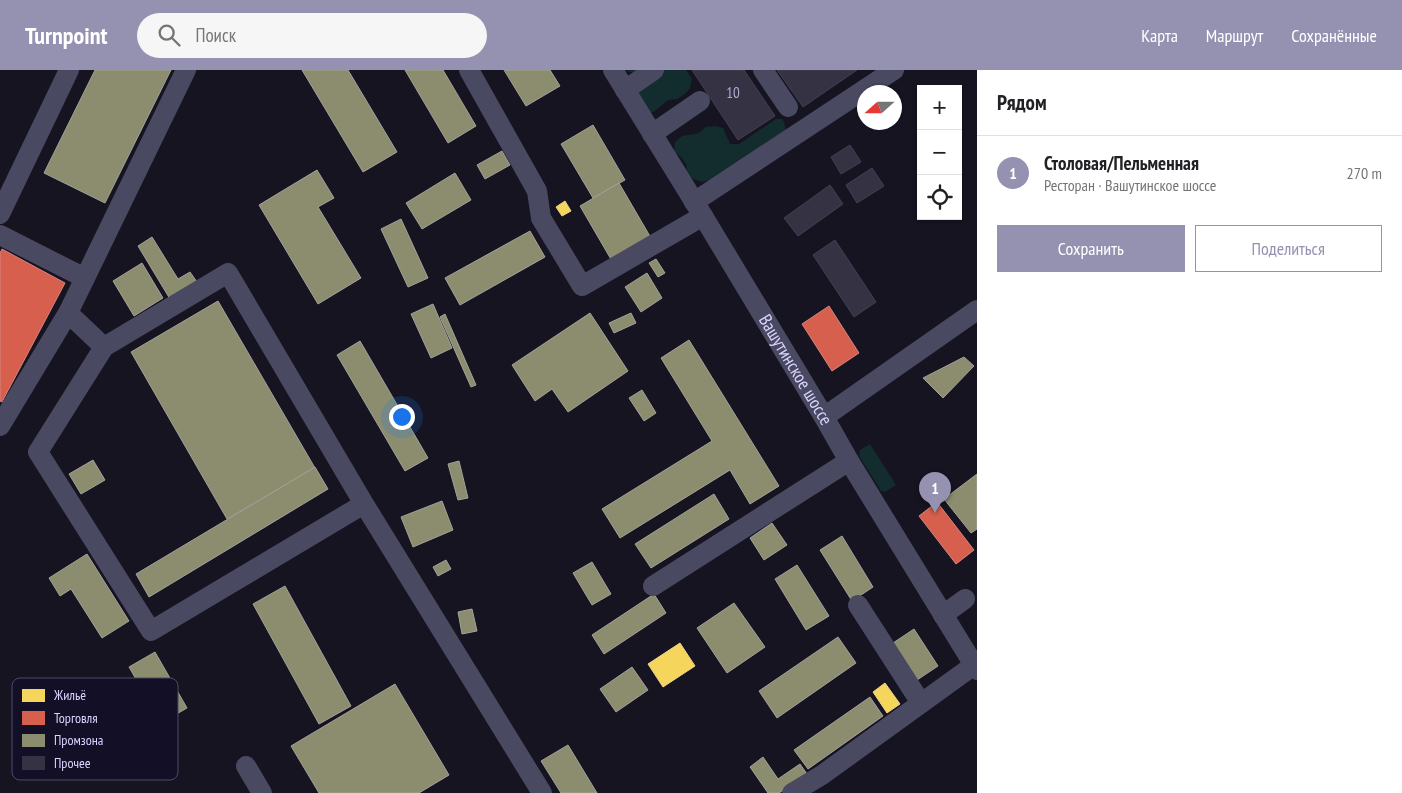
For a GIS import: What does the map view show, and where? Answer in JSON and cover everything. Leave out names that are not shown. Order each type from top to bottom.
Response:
[{"type":"street","points":[[0,214],[69,70]]},
{"type":"street","points":[[0,426],[68,314],[186,70]]},
{"type":"street","points":[[469,70],[537,190],[541,218],[582,286],[698,209],[894,70]]},
{"type":"street","name":"Вашутинское шоссе","points":[[613,70],[824,417],[848,461],[976,668]]},
{"type":"street","points":[[625,90],[654,70]]},
{"type":"street","points":[[763,70],[788,106]]},
{"type":"street","points":[[652,134],[700,101]]},
{"type":"street","points":[[0,234],[85,278]]},
{"type":"street","points":[[364,504],[151,631],[38,452],[104,348],[228,273],[364,504],[542,793]]},
{"type":"street","points":[[824,417],[977,310]]},
{"type":"street","points":[[68,314],[104,348]]},
{"type":"street","points":[[653,586],[848,461]]},
{"type":"street","points":[[943,615],[964,598]]},
{"type":"street","points":[[858,606],[921,703]]},
{"type":"street","points":[[792,793],[825,782],[921,703],[976,668]]},
{"type":"street","points":[[246,766],[262,793]]},
{"type":"green space","points":[[625,70],[686,70],[692,79],[690,88],[685,94],[677,99],[668,100],[655,111],[647,114],[637,100],[639,92],[644,86],[635,74]]},
{"type":"green space","points":[[776,119],[782,119],[786,130],[718,178],[702,182],[693,179],[687,173],[686,164],[674,151],[675,142],[682,136],[699,133],[706,127],[715,126],[723,128],[730,144],[739,144]]},
{"type":"green space","points":[[870,444],[896,485],[885,492],[881,491],[859,456],[860,450]]},
{"type":"building: Жильё","points":[[565,201],[571,211],[562,216],[556,207]]},
{"type":"building: Жильё","points":[[680,643],[695,666],[663,687],[648,664]]},
{"type":"building: Жильё","points":[[885,683],[900,704],[887,713],[873,692]]},
{"type":"building: Торговля","points":[[2,249],[65,283],[2,402],[0,401],[0,253]]},
{"type":"building: Торговля","points":[[829,306],[859,353],[832,371],[802,324]]},
{"type":"building: Торговля","points":[[937,502],[974,550],[956,564],[919,516]]},
{"type":"building: Промзона","points":[[95,70],[171,70],[105,203],[44,173]]},
{"type":"building: Промзона","points":[[302,70],[348,70],[397,152],[363,172]]},
{"type":"building: Промзона","points":[[405,70],[443,70],[476,126],[448,143]]},
{"type":"building: Промзона","points":[[504,70],[550,70],[560,86],[526,106]]},
{"type":"building: Промзона","points":[[593,125],[625,180],[593,198],[561,144]]},
{"type":"building: Промзона","points":[[502,151],[510,165],[485,179],[477,165]]},
{"type":"building: Промзона","points":[[317,170],[334,198],[318,207],[361,278],[318,304],[259,205]]},
{"type":"building: Промзона","points":[[455,173],[471,200],[422,229],[406,203]]},
{"type":"building: Промзона","points":[[619,183],[651,238],[612,261],[580,206]]},
{"type":"building: Промзона","points":[[401,219],[428,278],[408,287],[381,229]]},
{"type":"building: Промзона","points":[[530,231],[545,257],[460,305],[445,278]]},
{"type":"building: Промзона","points":[[152,237],[178,279],[190,272],[197,282],[170,299],[138,246]]},
{"type":"building: Промзона","points":[[656,259],[665,273],[658,277],[649,263]]},
{"type":"building: Промзона","points":[[142,263],[163,298],[134,316],[113,281]]},
{"type":"building: Промзона","points":[[647,273],[662,298],[641,312],[625,287]]},
{"type":"building: Промзона","points":[[218,301],[315,468],[227,519],[131,352]]},
{"type":"building: Промзона","points":[[433,304],[452,348],[431,358],[411,314]]},
{"type":"building: Промзона","points":[[590,313],[628,371],[568,412],[552,389],[535,401],[512,365]]},
{"type":"building: Промзона","points":[[631,313],[636,323],[614,333],[609,323]]},
{"type":"building: Промзона","points":[[445,314],[476,385],[471,387],[440,317]]},
{"type":"building: Промзона","points":[[689,340],[779,486],[750,504],[730,470],[620,538],[602,509],[712,441],[661,358]]},
{"type":"building: Промзона","points":[[360,341],[428,458],[405,471],[337,355]]},
{"type":"building: Промзона","points":[[964,357],[974,366],[943,398],[923,378]]},
{"type":"building: Промзона","points":[[642,390],[656,413],[644,421],[629,398]]},
{"type":"building: Промзона","points":[[93,460],[105,480],[81,494],[69,474]]},
{"type":"building: Промзона","points":[[459,461],[468,498],[458,500],[448,464]]},
{"type":"building: Промзона","points":[[315,467],[328,489],[149,597],[136,574]]},
{"type":"building: Промзона","points":[[977,474],[977,529],[971,533],[944,499]]},
{"type":"building: Промзона","points":[[714,494],[729,519],[651,568],[635,544]]},
{"type":"building: Промзона","points":[[442,501],[453,530],[413,547],[401,517]]},
{"type":"building: Промзона","points":[[772,523],[787,545],[764,560],[750,538]]},
{"type":"building: Промзона","points":[[842,536],[873,587],[852,601],[820,550]]},
{"type":"building: Промзона","points":[[87,554],[129,621],[102,638],[71,589],[60,596],[49,578]]},
{"type":"building: Промзона","points":[[446,560],[451,569],[438,576],[433,567]]},
{"type":"building: Промзона","points":[[592,562],[611,594],[592,605],[573,573]]},
{"type":"building: Промзона","points":[[797,565],[829,616],[806,630],[775,579]]},
{"type":"building: Промзона","points":[[285,586],[351,706],[319,724],[253,604]]},
{"type":"building: Промзона","points":[[654,594],[666,613],[604,654],[592,635]]},
{"type":"building: Промзона","points":[[734,603],[765,647],[727,673],[697,628]]},
{"type":"building: Промзона","points":[[472,609],[477,631],[462,634],[458,612]]},
{"type":"building: Промзона","points":[[914,629],[938,666],[917,680],[893,643]]},
{"type":"building: Промзона","points":[[838,637],[856,663],[777,718],[759,691]]},
{"type":"building: Промзона","points":[[155,652],[170,678],[135,678],[129,667]]},
{"type":"building: Промзона","points":[[632,667],[648,690],[616,712],[600,689]]},
{"type":"building: Промзона","points":[[395,684],[449,775],[419,793],[319,793],[291,746]]},
{"type":"building: Промзона","points":[[178,692],[187,708],[178,713]]},
{"type":"building: Промзона","points":[[870,697],[883,716],[808,769],[794,750]]},
{"type":"building: Промзона","points":[[568,745],[597,793],[561,793],[541,761]]},
{"type":"building: Промзона","points":[[763,757],[778,779],[800,764],[807,774],[779,793],[768,793],[750,767]]},
{"type":"building: Прочее","points":[[692,70],[744,70],[775,116],[738,140]]},
{"type":"building: Прочее","points":[[777,70],[857,70],[803,107]]},
{"type":"building: Прочее","points":[[850,145],[861,162],[841,174],[831,157]]},
{"type":"building: Прочее","points":[[872,168],[884,186],[857,203],[846,185]]},
{"type":"building: Прочее","points":[[830,185],[843,204],[798,236],[784,218]]},
{"type":"building: Прочее","points":[[835,240],[876,302],[854,317],[813,255]]},
{"type":"place","name":"Столовая/Пельменная","points":[[935,513]]}]
